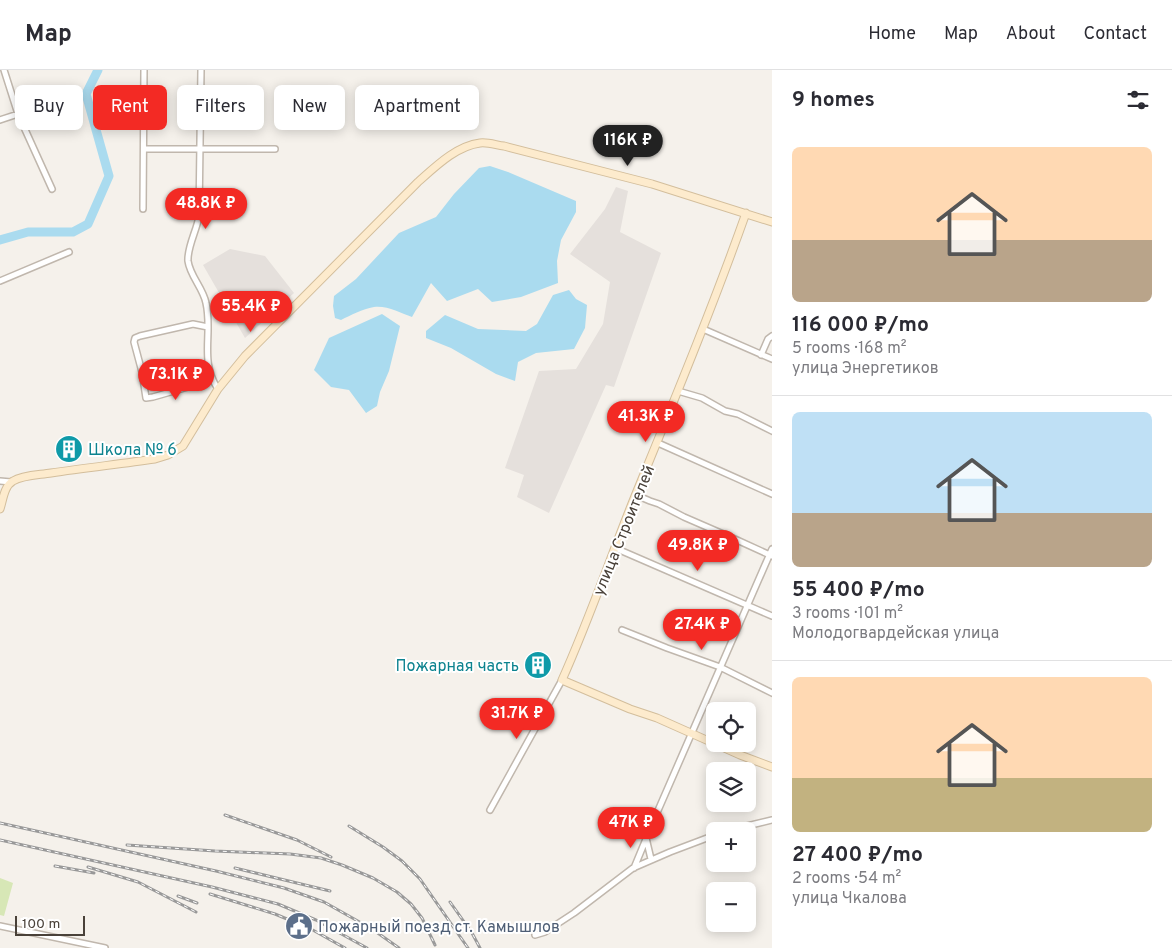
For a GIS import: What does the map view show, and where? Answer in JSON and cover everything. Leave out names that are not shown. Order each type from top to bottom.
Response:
[{"type":"street","points":[[4,70],[15,105]]},
{"type":"street","points":[[143,209],[144,70]]},
{"type":"street","points":[[201,70],[199,216],[198,225],[189,249],[188,261],[205,298],[208,314],[207,352],[209,371],[212,381],[218,389]]},
{"type":"street","points":[[0,120],[15,115]]},
{"type":"street","points":[[25,130],[52,189]]},
{"type":"street","points":[[0,481],[11,482],[32,476],[155,459],[176,451],[187,440],[218,389],[250,350],[418,182],[437,166],[464,148],[479,143],[504,146],[652,184],[772,222]]},
{"type":"street","points":[[144,149],[276,149]]},
{"type":"street","name":"улица Строителей","points":[[490,810],[562,680],[574,653],[703,329],[746,213]]},
{"type":"street","points":[[0,281],[69,252]]},
{"type":"street","points":[[202,383],[146,398],[142,372],[134,342],[135,338],[140,336],[193,324],[208,327]]},
{"type":"street","points":[[703,329],[772,359]]},
{"type":"street","points":[[761,355],[772,336]]},
{"type":"street","points":[[678,391],[702,398],[713,406],[738,414],[772,431]]},
{"type":"street","points":[[658,442],[772,494]]},
{"type":"street","points":[[0,509],[5,490],[11,482]]},
{"type":"street","points":[[636,496],[659,504],[771,556]]},
{"type":"street","points":[[615,548],[772,616]]},
{"type":"street","points":[[633,868],[720,667],[771,556],[772,549]]},
{"type":"street","points":[[622,630],[720,667],[772,693]]},
{"type":"street","points":[[562,680],[772,767]]},
{"type":"street","points":[[756,824],[772,820]]},
{"type":"street","points":[[646,838],[652,859]]},
{"type":"street","points":[[536,935],[545,932],[574,913],[633,868],[706,838]]},
{"type":"street","points":[[0,926],[105,948]]},
{"type":"shaded area","points":[[616,187],[628,191],[620,232],[661,253],[614,387],[606,385],[549,513],[517,497],[524,475],[505,468],[539,371],[576,369],[603,324],[610,282],[570,254],[605,209]]},
{"type":"shaded area","points":[[230,249],[265,256],[294,293],[245,338],[203,265]]},
{"type":"green space","points":[[0,878],[13,883],[4,916],[0,915]]},
{"type":"water","points":[[490,166],[576,201],[576,212],[561,240],[557,261],[558,283],[521,297],[492,302],[478,289],[447,301],[431,283],[412,317],[379,307],[361,311],[341,320],[335,318],[334,296],[356,279],[399,233],[436,217],[454,194],[479,168]]},
{"type":"water","points":[[569,290],[576,299],[587,305],[585,328],[574,349],[536,353],[518,362],[515,381],[496,374],[451,348],[426,338],[426,331],[445,315],[478,329],[526,331],[537,324],[553,295]]},
{"type":"water","points":[[382,314],[400,326],[389,371],[380,392],[377,406],[366,413],[349,390],[331,387],[314,370],[329,338]]},
{"type":"waterway","points":[[0,240],[28,232],[73,232],[88,224],[109,176],[86,94],[98,70]]},
{"type":"railway","points":[[225,815],[297,840],[331,857]]},
{"type":"railway","points":[[0,823],[284,888],[324,902],[372,929],[399,948]]},
{"type":"railway","points":[[349,826],[402,861],[420,879],[468,948]]},
{"type":"railway","points":[[0,840],[212,887],[278,904],[316,920],[367,948]]},
{"type":"railway","points":[[127,845],[290,854],[321,858],[373,878],[397,892],[411,904],[422,918],[435,945]]},
{"type":"railway","points":[[55,866],[94,873]]},
{"type":"railway","points":[[88,867],[138,882],[196,912]]},
{"type":"railway","points":[[235,868],[330,891]]},
{"type":"railway","points":[[210,894],[275,914],[311,929],[345,948]]},
{"type":"railway","points":[[178,896],[197,903]]},
{"type":"railway","points":[[450,902],[480,948]]},
{"type":"place","name":"Школа № 6","points":[[69,449]]},
{"type":"place","name":"Пожарная часть","points":[[538,665]]},
{"type":"place","name":"Пожарный поезд ст. Камышлов","points":[[299,926]]}]
